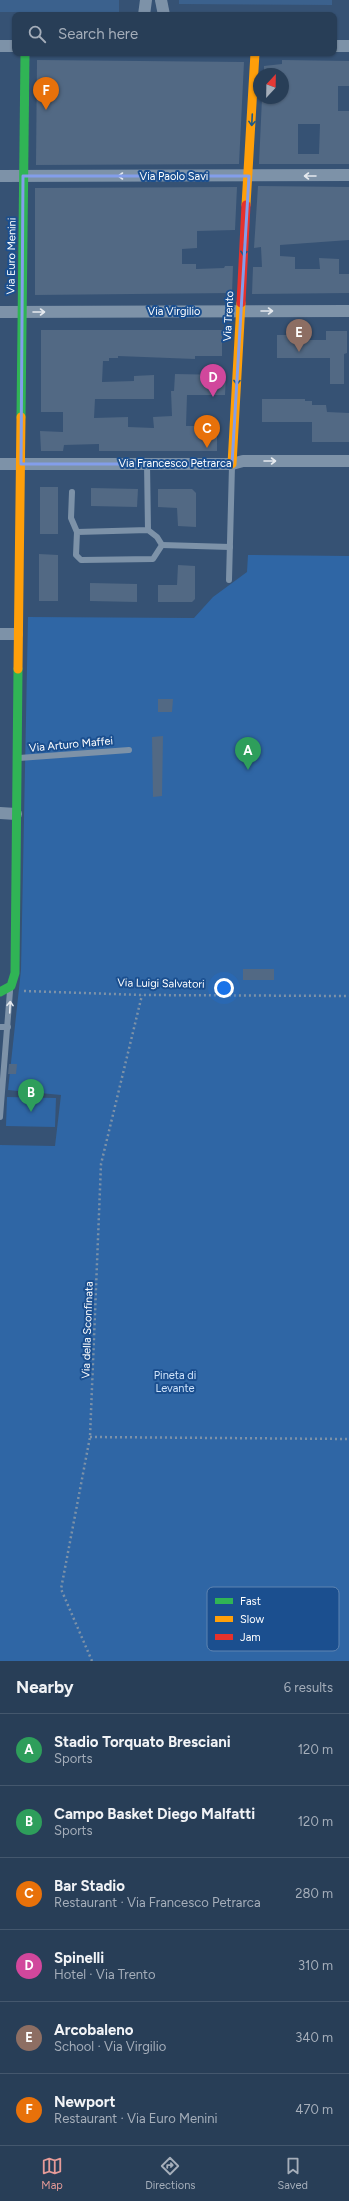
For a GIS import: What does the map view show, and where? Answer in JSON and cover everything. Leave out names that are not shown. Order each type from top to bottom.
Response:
[{"type":"street","points":[[144,12],[146,0]]},
{"type":"street","points":[[161,0],[163,12]]},
{"type":"street","points":[[0,46],[12,46]]},
{"type":"street","points":[[337,46],[349,46]]},
{"type":"street","name":"Via Euro Menini","points":[[10,987],[15,974],[17,634],[21,464],[25,56]]},
{"type":"street","name":"Via Trento","points":[[232,464],[255,56]]},
{"type":"street","name":"Via Paolo Savi","points":[[0,176],[349,175]]},
{"type":"street","name":"Via Virgilio","points":[[0,312],[349,311]]},
{"type":"street","name":"Via Francesco Petrarca","points":[[0,464],[232,464],[243,461],[349,461]]},
{"type":"street","points":[[0,634],[17,634]]},
{"type":"street","points":[[0,813],[16,814]]},
{"type":"street","points":[[0,992],[6,992],[10,987]]},
{"type":"lane","points":[[147,464],[148,530]]},
{"type":"lane","name":"Via Trento","points":[[229,580],[232,464]]},
{"type":"lane","points":[[72,492],[71,518],[77,532],[76,555],[81,560],[153,559],[162,546]]},
{"type":"lane","points":[[77,532],[148,530],[157,537],[162,546]]},
{"type":"lane","points":[[162,546],[230,547]]},
{"type":"lane","name":"Via Arturo Maffei","points":[[16,759],[129,750]]},
{"type":"lane","points":[[0,1117],[10,987]]},
{"type":"lane","points":[[0,1027],[8,1027]]},
{"type":"path","name":"Via Luigi Salvatori","points":[[10,987],[28,992],[142,995],[349,996]]},
{"type":"path","name":"Via della Sconfinata","points":[[92,1661],[61,1589],[90,1437],[101,1164],[142,995]]},
{"type":"path","points":[[90,1437],[349,1439]]},
{"type":"highlighted area","points":[[23,176],[249,176],[232,464],[21,464]]},
{"type":"green space","name":"Pineta di Levante","points":[[248,555],[349,556],[349,1661],[0,1661],[0,1145],[55,1146],[61,1095],[8,1090],[21,970],[28,617],[194,618],[213,597],[247,572]]},
{"type":"green space","points":[[7,1097],[56,1098],[55,1127],[6,1126]]},
{"type":"shaded area","points":[[0,0],[119,0],[119,12],[0,12]]},
{"type":"shaded area","points":[[179,0],[332,0],[332,5],[179,4]]},
{"type":"building","points":[[37,60],[244,62],[239,164],[36,165]]},
{"type":"building","points":[[282,60],[349,61],[349,86],[338,86],[338,111],[349,111],[349,164],[259,164],[262,104],[289,104],[289,68],[264,68],[264,66],[282,64]],"holes":[[[298,124],[320,124],[319,154],[298,154]]]},
{"type":"building","points":[[258,186],[349,187],[349,240],[280,245],[280,256],[295,257],[295,269],[320,269],[319,258],[339,259],[339,274],[349,274],[349,293],[252,294],[253,267],[262,267],[261,247],[254,248]]},
{"type":"building","points":[[237,187],[235,230],[197,231],[197,248],[182,249],[182,264],[196,264],[196,269],[224,268],[225,266],[233,266],[232,293],[35,295],[35,188]]},
{"type":"building","points":[[41,330],[222,330],[222,356],[195,356],[195,359],[118,356],[118,358],[109,358],[109,361],[103,361],[102,382],[134,381],[134,376],[154,375],[154,399],[95,399],[94,418],[128,417],[128,427],[154,428],[153,417],[172,416],[171,391],[174,391],[175,374],[226,375],[225,395],[187,395],[186,426],[217,426],[217,451],[99,451],[99,444],[64,445],[63,451],[41,451],[40,431],[63,432],[63,412],[41,412]]},
{"type":"building","points":[[326,331],[347,331],[347,353],[344,354],[344,384],[330,384],[330,358],[277,358],[277,335],[298,335],[298,340],[326,340]]},
{"type":"building","points":[[262,399],[305,399],[305,401],[312,401],[312,405],[326,405],[327,412],[349,413],[349,442],[312,442],[312,422],[262,422]]},
{"type":"building","points":[[40,487],[58,487],[58,534],[40,534]]},
{"type":"building","points":[[91,488],[138,489],[137,507],[91,506]]},
{"type":"building","points":[[158,489],[192,489],[196,493],[196,527],[178,526],[177,508],[158,507]]},
{"type":"building","points":[[39,554],[58,555],[58,601],[39,601]]},
{"type":"building","points":[[178,565],[195,566],[195,599],[192,602],[158,602],[158,585],[177,585]]},
{"type":"building","points":[[90,583],[137,584],[137,602],[90,601]]},
{"type":"building","points":[[158,699],[173,699],[172,712],[158,712]]},
{"type":"building","points":[[163,736],[162,796],[153,797],[152,737]]},
{"type":"building","points":[[243,969],[274,969],[274,980],[243,980]]},
{"type":"building","points":[[9,1064],[17,1064],[16,1074],[8,1074]]},
{"type":"traffic: fast","points":[[21,417],[25,56]]},
{"type":"traffic: fast","points":[[0,992],[11,986],[15,973],[18,669]]},
{"type":"traffic: slow","points":[[246,205],[255,56]]},
{"type":"traffic: slow","points":[[232,464],[241,303]]},
{"type":"traffic: slow","points":[[18,669],[21,417]]},
{"type":"traffic: jam","points":[[241,303],[246,205]]},
{"type":"place","name":"Newport","points":[[46,110]]},
{"type":"place","name":"Arcobaleno","points":[[299,352]]},
{"type":"place","name":"Spinelli","points":[[213,397]]},
{"type":"place","name":"Bar Stadio","points":[[207,448]]},
{"type":"place","name":"Stadio Torquato Bresciani","points":[[248,770]]},
{"type":"place","name":"Campo Basket Diego Malfatti","points":[[31,1112]]}]
